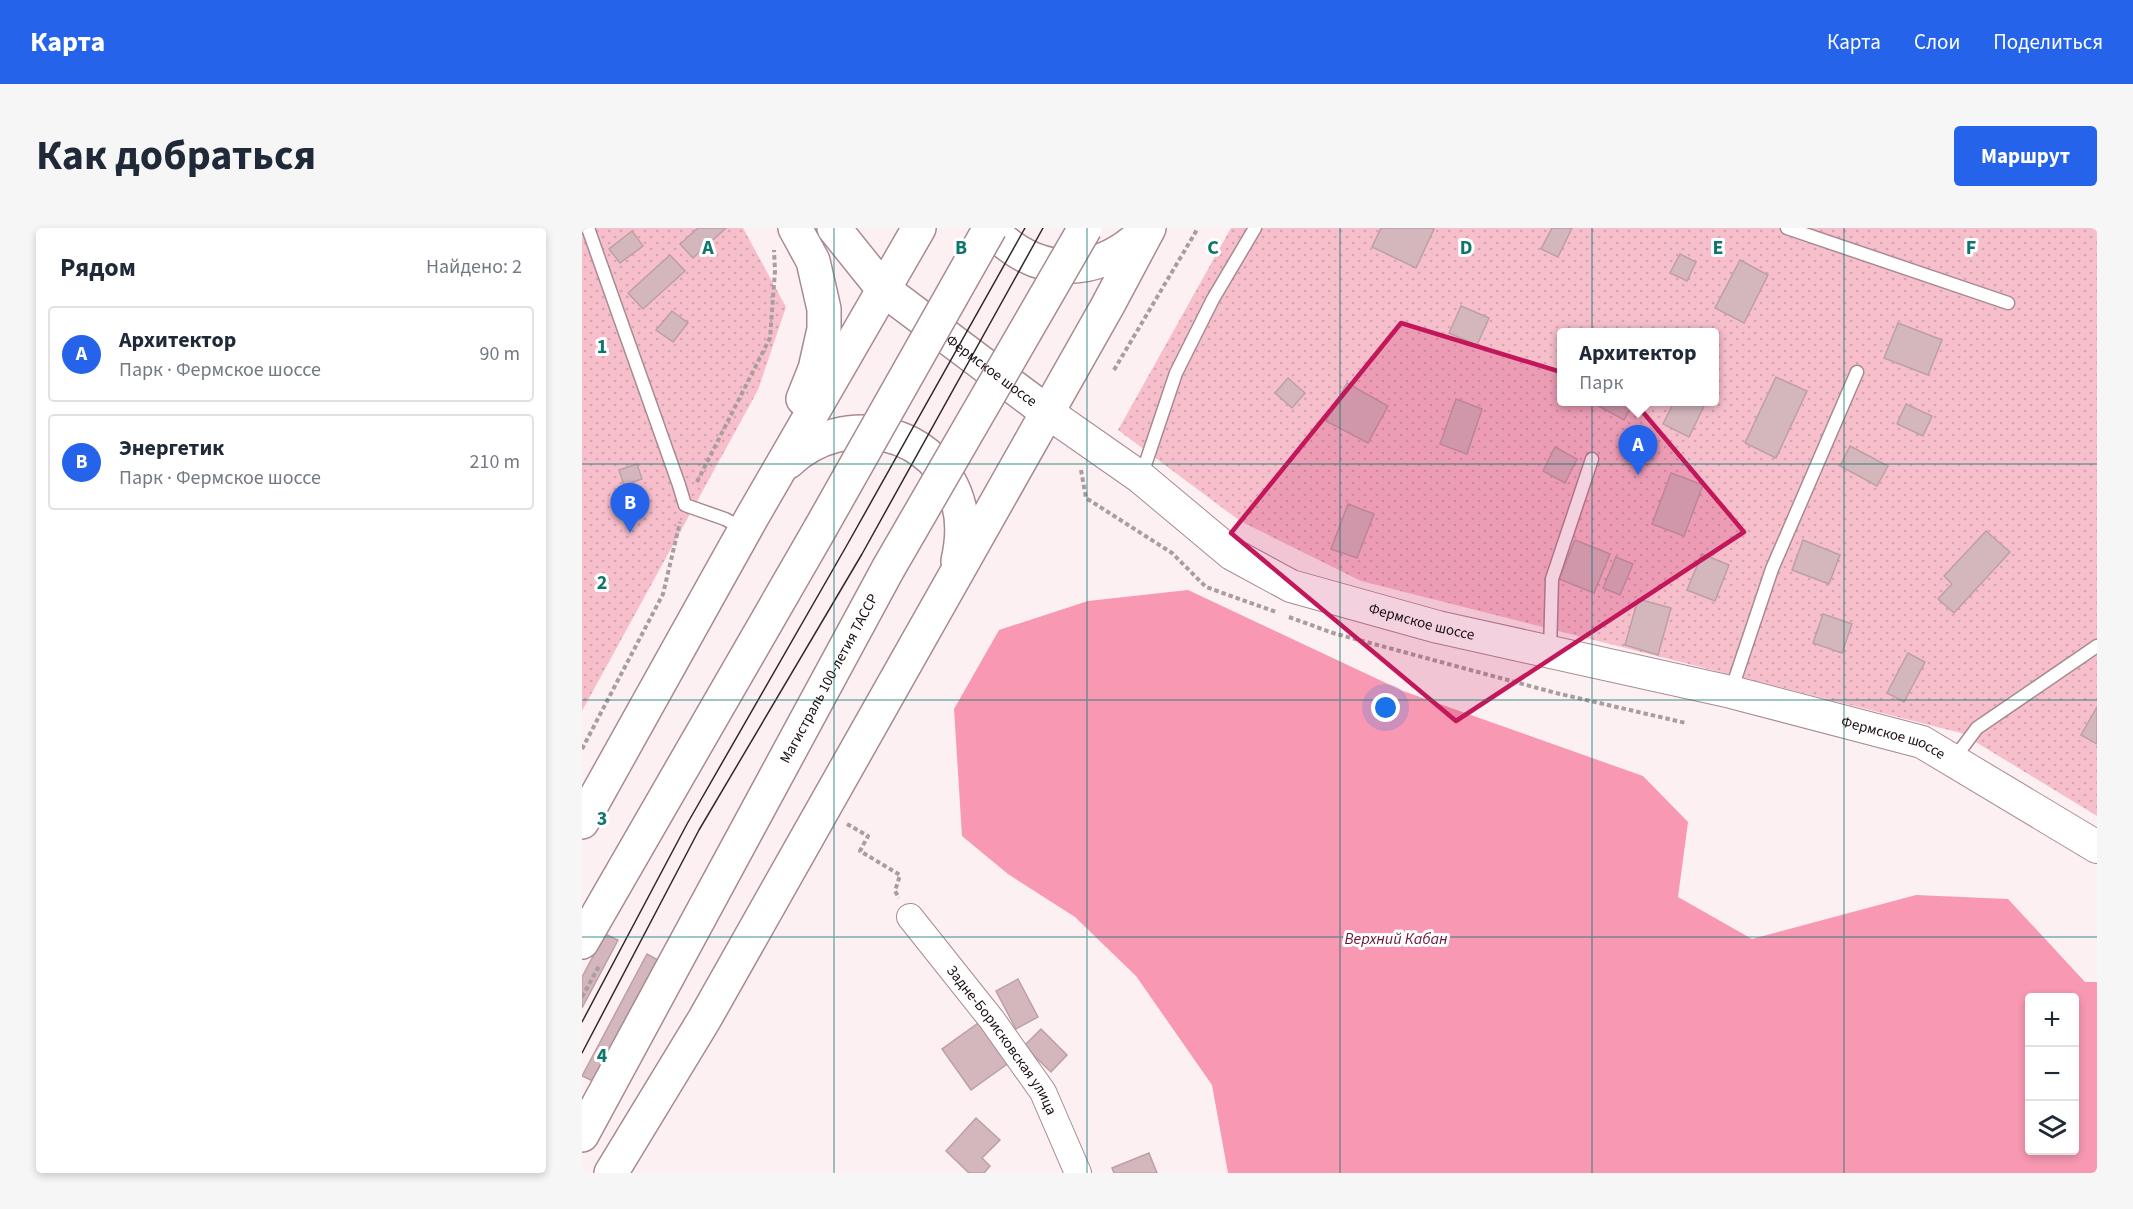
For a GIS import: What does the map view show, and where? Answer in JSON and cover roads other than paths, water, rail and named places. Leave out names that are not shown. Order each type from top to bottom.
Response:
[{"type":"main road","points":[[749,523],[815,369],[824,329],[824,309],[813,261],[795,228]]},
{"type":"main road","name":"Фермское шоссе","points":[[834,228],[883,290],[1047,412]]},
{"type":"main road","points":[[582,822],[749,523],[919,228]]},
{"type":"main road","points":[[582,942],[820,530],[990,228],[1004,243],[1020,254],[1047,264],[1077,266],[1096,263],[1114,255],[1131,245],[1148,228]]},
{"type":"main road","name":"Магистраль 100-летия ТАССР","points":[[582,1135],[888,569],[1085,228]]},
{"type":"main road","points":[[611,1173],[704,1020],[1047,412],[1148,228]]},
{"type":"main road","points":[[772,483],[798,453],[815,442],[833,435],[873,432],[892,436],[910,444],[927,455],[940,470],[951,486],[959,505],[962,544],[950,582]]},
{"type":"street","name":"Фермское шоссе","points":[[1047,412],[1140,477],[1232,554],[1292,586],[1438,627],[1731,692],[1922,742],[2097,847]]},
{"type":"street","name":"Задне-Борисковская улица","points":[[910,918],[992,1020],[1043,1092],[1078,1173]]},
{"type":"lane","points":[[588,228],[675,473],[684,505],[725,519],[749,523]]},
{"type":"lane","points":[[1140,477],[1176,373],[1213,299],[1255,228]]},
{"type":"lane","points":[[1787,228],[2008,303]]},
{"type":"lane","points":[[1731,692],[1772,569],[1857,372]]},
{"type":"lane","points":[[1550,652],[1552,579],[1592,459]]},
{"type":"lane","points":[[1953,760],[1977,728],[2097,646]]},
{"type":"water","name":"Верхний Кабан","points":[[1188,590],[1403,691],[1643,776],[1688,822],[1678,897],[1752,939],[1916,895],[2008,899],[2085,982],[2097,982],[2097,1173],[1228,1173],[1212,1085],[1136,976],[1075,917],[1008,874],[962,836],[954,709],[999,630],[1088,601]]},
{"type":"tram line","points":[[582,1022],[687,824],[1025,228]]},
{"type":"tram line","points":[[582,1053],[699,830],[862,554],[1043,228]]},
{"type":"place","name":"Архитектор","points":[[1638,475]]},
{"type":"place","name":"Энергетик","points":[[630,533]]}]
